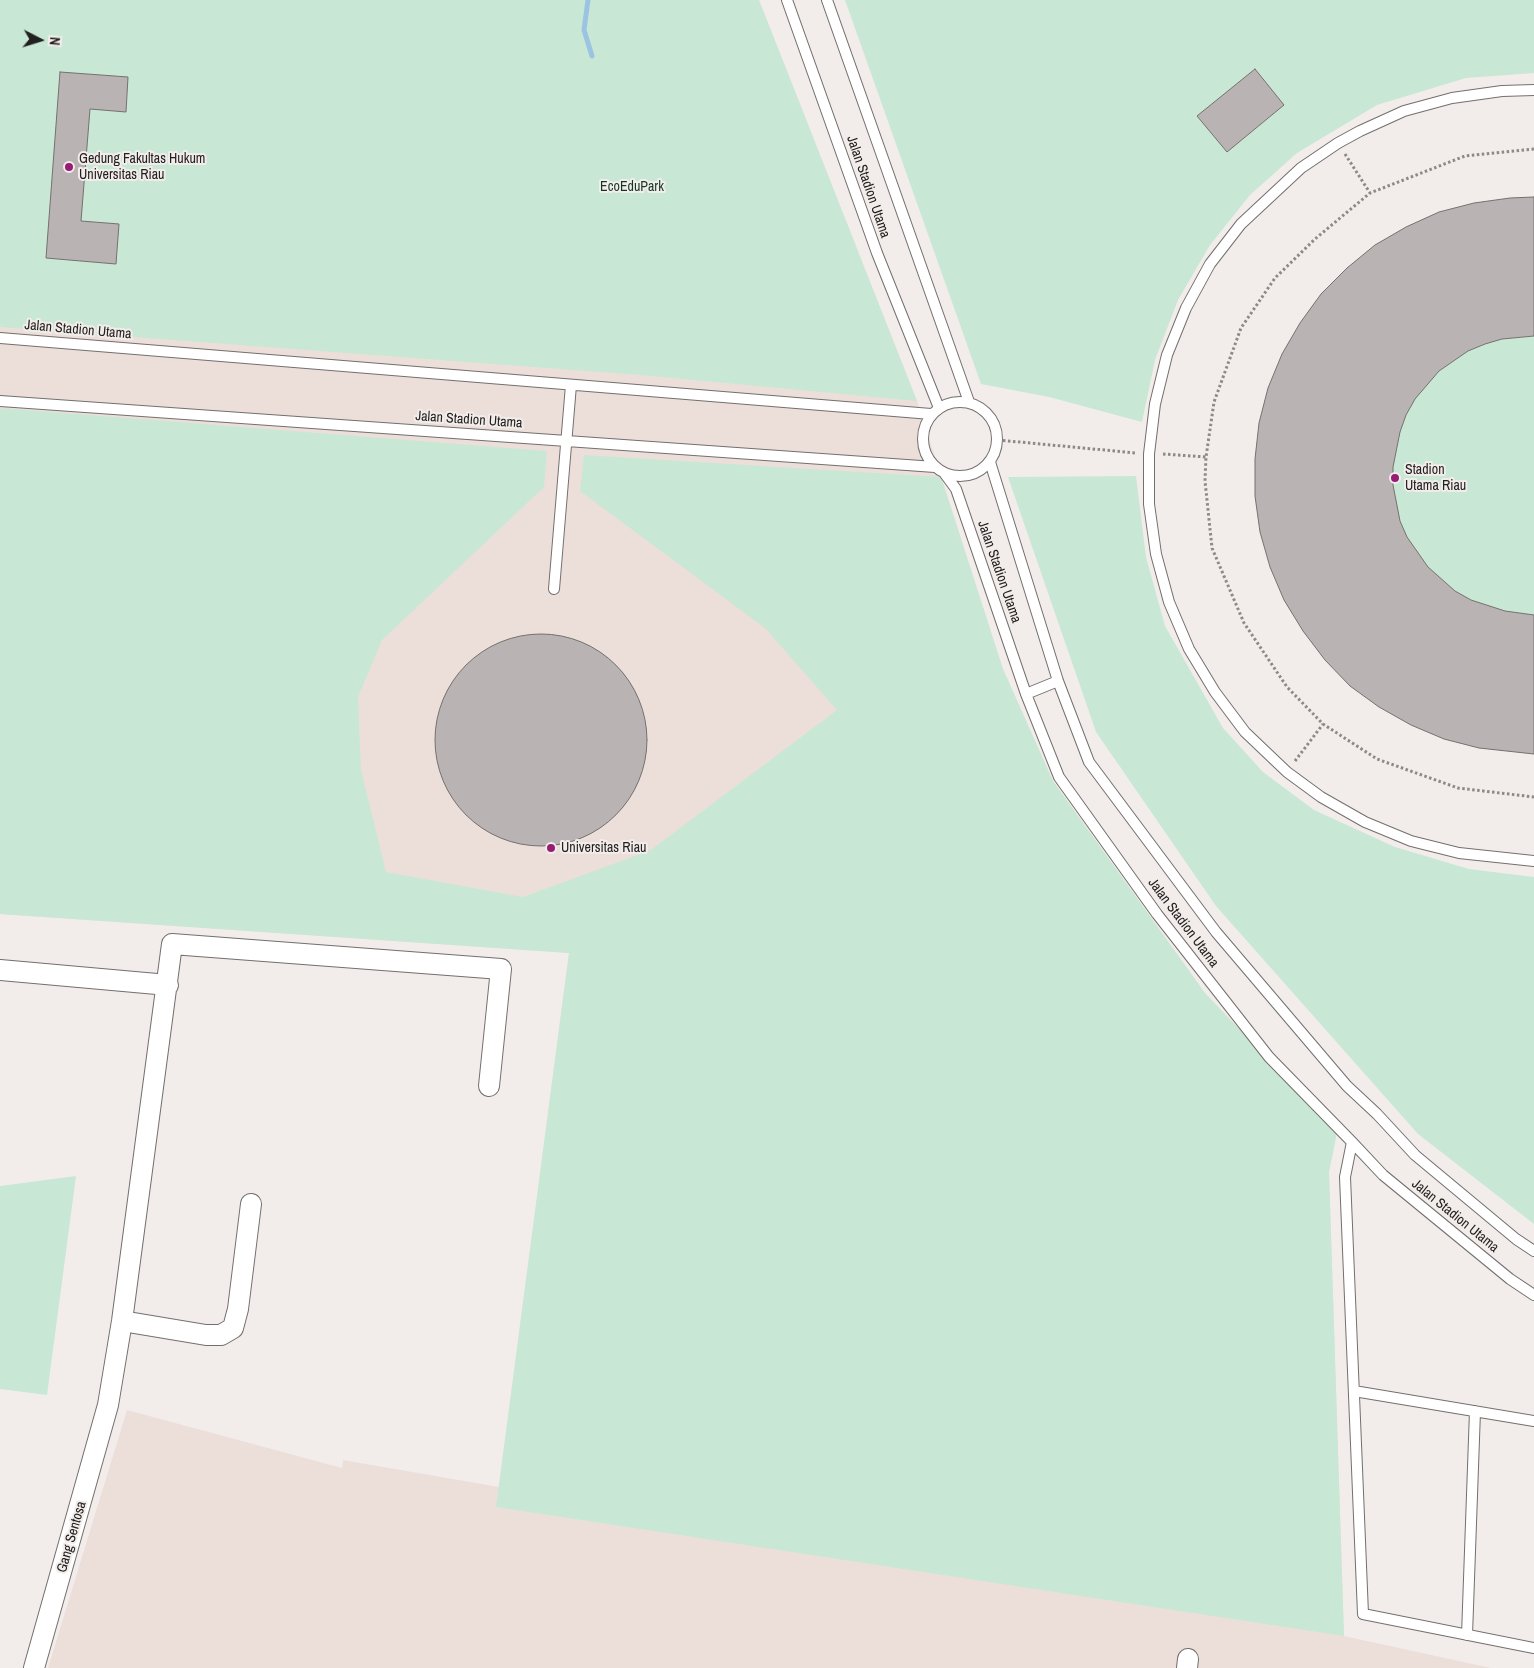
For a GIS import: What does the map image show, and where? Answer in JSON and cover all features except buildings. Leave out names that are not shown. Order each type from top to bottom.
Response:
[{"type":"street","name":"Gang Sentosa","points":[[34,1668],[108,1405],[122,1321],[172,944],[501,970],[489,1086]]},
{"type":"street","points":[[0,970],[168,985]]},
{"type":"street","points":[[122,1321],[221,1336],[233,1328],[238,1309],[251,1204]]},
{"type":"lane","name":"Jalan Stadion Utama","points":[[0,338],[571,385],[935,411],[787,0]]},
{"type":"lane","name":"Jalan Stadion Utama","points":[[827,0],[969,402]]},
{"type":"lane","points":[[1534,90],[1502,91],[1452,98],[1404,111],[1360,131],[1338,143],[1301,168],[1240,224],[1210,264],[1186,308],[1167,355],[1155,404],[1148,454],[1149,504],[1156,554],[1169,602],[1189,649],[1214,692],[1245,732],[1286,772],[1321,797],[1357,818],[1411,841],[1459,853],[1534,861]]},
{"type":"lane","points":[[554,589],[571,385]]},
{"type":"lane","name":"Jalan Stadion Utama","points":[[0,401],[935,467]]},
{"type":"lane","points":[[958,402],[969,402],[982,408],[996,428],[998,440],[990,462],[980,471],[969,476],[945,474],[935,467],[928,457],[924,445],[924,433],[935,411],[958,402]]},
{"type":"lane","name":"Jalan Stadion Utama","points":[[990,462],[1058,681],[1089,762],[1216,932],[1347,1086],[1377,1114],[1415,1155],[1516,1239],[1534,1251]]},
{"type":"lane","name":"Jalan Stadion Utama","points":[[945,474],[956,489],[1026,694],[1059,777],[1157,914],[1269,1057],[1382,1175],[1510,1279],[1534,1295]]},
{"type":"lane","points":[[1026,694],[1058,681]]},
{"type":"lane","points":[[1352,1142],[1345,1177],[1363,1614],[1534,1648]]},
{"type":"lane","points":[[1354,1391],[1534,1422]]},
{"type":"lane","points":[[1467,1635],[1475,1411]]},
{"type":"path","points":[[1338,143],[1370,193]]},
{"type":"path","points":[[1534,149],[1465,156],[1370,193],[1315,239],[1275,278],[1241,328],[1214,402],[1206,457],[1205,481],[1212,548],[1244,623],[1287,687],[1323,724],[1377,759],[1458,788],[1534,797]]},
{"type":"path","points":[[998,440],[1148,454]]},
{"type":"path","points":[[1173,455],[1206,457]]},
{"type":"path","points":[[1286,772],[1323,724]]},
{"type":"shaded area","name":"Universitas Riau","points":[[0,0],[759,0],[917,401],[1003,669],[1053,781],[1205,993],[1337,1132],[1329,1172],[1344,1636],[1491,1668],[48,1668],[127,1410],[342,1468],[343,1460],[499,1487],[569,953],[0,914]]},
{"type":"green space","name":"EcoEduPark","points":[[0,0],[759,0],[917,401],[640,375],[0,327]]},
{"type":"green space","points":[[845,0],[1534,0],[1534,73],[1466,78],[1377,105],[1297,153],[1250,195],[1210,245],[1178,300],[1155,360],[1142,422],[1049,397],[981,384]]},
{"type":"green space","name":"Stadion Utama Riau","points":[[1534,197],[1534,754],[1479,748],[1444,739],[1411,725],[1379,707],[1350,686],[1325,660],[1303,631],[1284,600],[1255,496],[1255,459],[1259,423],[1268,388],[1282,354],[1300,323],[1321,294],[1347,268],[1375,245],[1406,227],[1439,212],[1474,203]]},
{"type":"green space","name":"Universitas Riau","points":[[0,408],[547,451],[544,487],[382,640],[358,697],[361,770],[386,872],[523,897],[651,850],[837,710],[765,628],[580,491],[584,455],[941,477],[1003,669],[1053,781],[1205,993],[1337,1132],[1329,1172],[1344,1636],[496,1507],[569,953],[0,914]]},
{"type":"green space","points":[[1136,476],[1146,557],[1165,626],[1223,728],[1263,772],[1314,810],[1395,847],[1469,869],[1534,877],[1534,1224],[1418,1134],[1216,906],[1096,732],[1008,477]]},
{"type":"green space","points":[[76,1176],[47,1395],[0,1389],[0,1186]]},
{"type":"waterway","points":[[588,0],[584,30],[592,56]]},
{"type":"place","name":"Gedung Fakultas Hukum Universitas Riau","points":[[69,167]]},
{"type":"place","name":"Stadion Utama Riau","points":[[1395,478]]},
{"type":"place","name":"Universitas Riau","points":[[551,848]]}]
